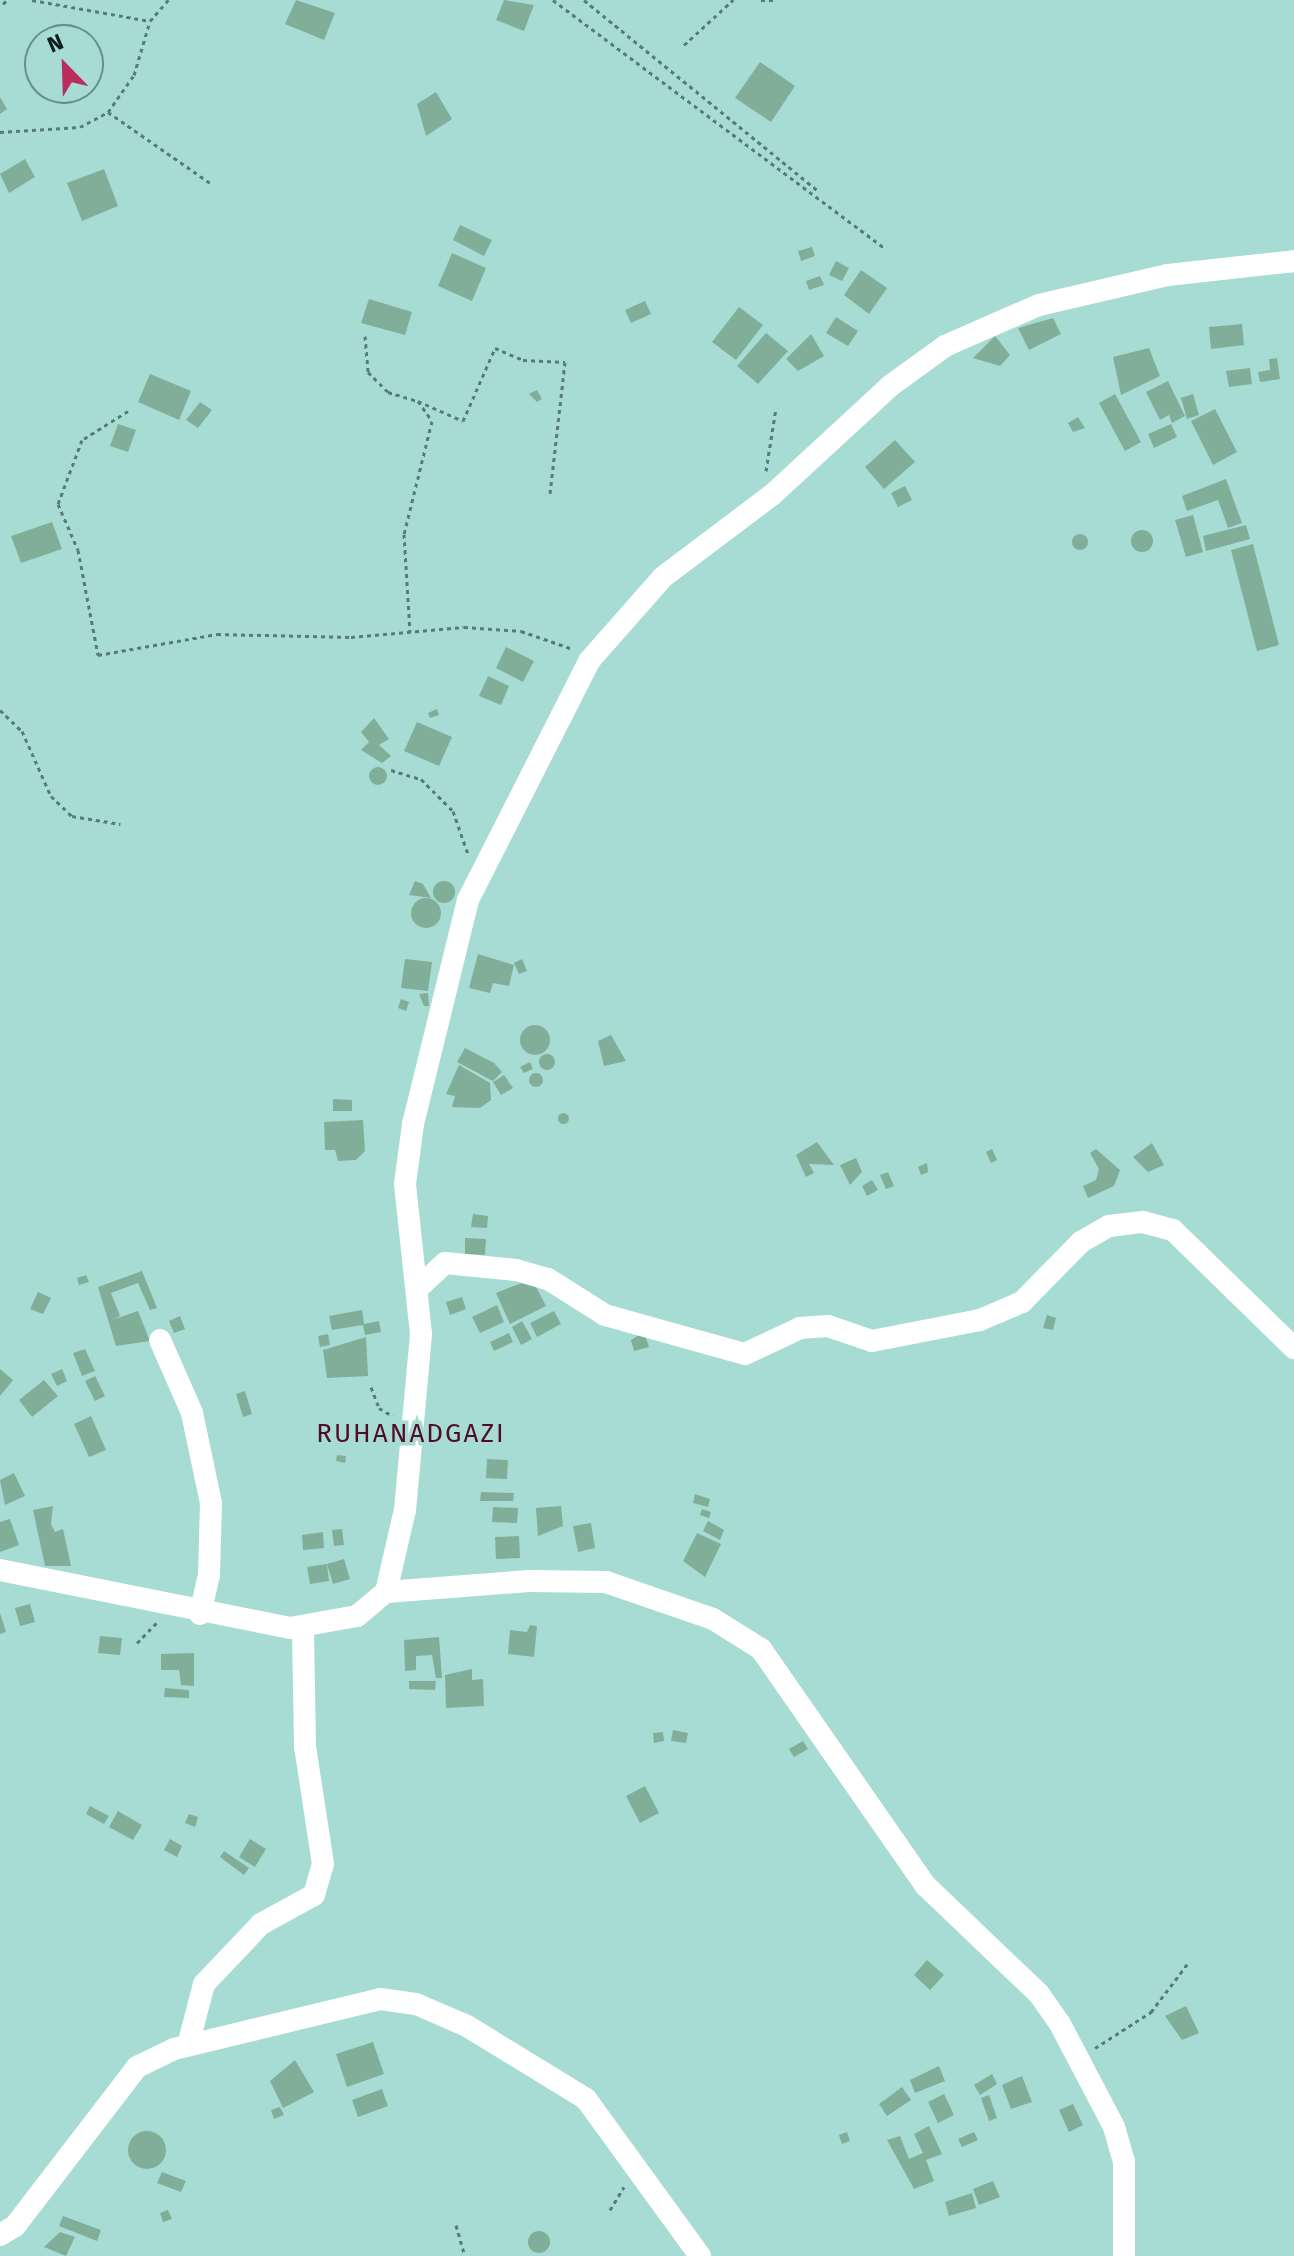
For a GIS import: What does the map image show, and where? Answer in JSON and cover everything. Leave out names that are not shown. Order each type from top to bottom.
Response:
[{"type":"street","points":[[386,1592],[411,1439],[421,1334],[408,1157],[478,881],[589,661],[663,577],[758,506],[890,386],[984,327],[1039,305],[1168,275],[1294,261]]},
{"type":"street","points":[[417,1289],[445,1263],[516,1270],[548,1279],[605,1315],[745,1354],[800,1328],[828,1326],[872,1341],[980,1320],[1022,1302],[1081,1242],[1109,1226],[1143,1222],[1173,1230],[1294,1348]]},
{"type":"street","points":[[160,1340],[192,1413],[211,1503],[209,1575],[200,1614]]},
{"type":"street","points":[[0,1570],[200,1614],[303,1626],[357,1616],[386,1592],[606,1582],[677,1604],[761,1649],[926,1886],[1039,1994],[1078,2058],[1124,2161],[1124,2256]]},
{"type":"street","points":[[188,2045],[204,1984],[261,1924],[314,1895],[323,1864],[310,1803],[303,1626]]},
{"type":"street","points":[[0,2235],[15,2226],[119,2084],[137,2067],[188,2045],[352,2001],[416,2004],[538,2064],[586,2099],[700,2256]]},
{"type":"path","points":[[32,0],[150,21]]},
{"type":"path","points":[[0,132],[80,127],[108,112],[134,75],[150,21],[168,0]]},
{"type":"path","points":[[553,0],[843,212]]},
{"type":"path","points":[[584,0],[885,248]]},
{"type":"path","points":[[684,45],[733,0]]},
{"type":"path","points":[[761,0],[777,0]]},
{"type":"path","points":[[108,112],[210,183]]},
{"type":"path","points":[[365,336],[368,372],[388,392],[418,401],[463,421],[495,348],[523,360],[565,362],[550,494]]},
{"type":"path","points":[[410,632],[404,534],[432,421],[418,401]]},
{"type":"path","points":[[758,506],[776,408]]},
{"type":"path","points":[[128,411],[82,440],[58,504],[78,550],[98,655],[217,634],[521,631],[561,639],[589,661]]},
{"type":"path","points":[[0,710],[22,731],[51,796],[72,816],[120,824]]},
{"type":"path","points":[[391,770],[421,779],[453,811],[478,881]]},
{"type":"path","points":[[371,1387],[379,1408],[407,1424],[411,1439]]},
{"type":"path","points":[[137,1643],[152,1633],[163,1605]]},
{"type":"path","points":[[1078,2058],[1151,2012],[1188,1963]]},
{"type":"path","points":[[456,2225],[465,2256]]},
{"type":"building","points":[[296,0],[335,13],[324,40],[285,24]]},
{"type":"building","points":[[504,0],[534,5],[524,31],[496,20]]},
{"type":"building","points":[[760,62],[795,86],[771,122],[735,98]]},
{"type":"building","points":[[436,92],[452,119],[426,136],[417,104]]},
{"type":"building","points":[[0,97],[7,109],[0,114]]},
{"type":"building","points":[[25,159],[35,177],[9,193],[0,174]]},
{"type":"building","points":[[104,169],[118,206],[82,221],[67,183]]},
{"type":"building","points":[[460,225],[492,240],[484,256],[453,240]]},
{"type":"building","points":[[812,247],[815,256],[801,261],[798,251]]},
{"type":"building","points":[[452,253],[486,268],[472,301],[438,286]]},
{"type":"building","points":[[836,261],[849,268],[842,281],[829,275]]},
{"type":"building","points":[[861,270],[887,288],[869,314],[844,295]]},
{"type":"building","points":[[820,276],[824,285],[809,290],[806,281]]},
{"type":"building","points":[[369,299],[412,312],[405,335],[361,323]]},
{"type":"building","points":[[645,301],[651,314],[631,323],[625,310]]},
{"type":"building","points":[[739,307],[763,325],[736,360],[712,342]]},
{"type":"building","points":[[836,317],[858,331],[848,346],[826,333]]},
{"type":"building","points":[[1053,318],[1061,334],[1029,350],[1018,328]]},
{"type":"building","points":[[1242,324],[1244,345],[1211,349],[1209,327]]},
{"type":"building","points":[[766,333],[788,351],[758,384],[737,366]]},
{"type":"building","points":[[811,334],[824,356],[798,371],[786,359]]},
{"type":"building","points":[[995,336],[1010,355],[1000,366],[973,358]]},
{"type":"building","points":[[1149,348],[1160,376],[1121,395],[1113,357]]},
{"type":"building","points":[[1277,358],[1280,379],[1260,382],[1258,372],[1270,370],[1269,359]]},
{"type":"building","points":[[1250,368],[1252,384],[1229,387],[1226,371]]},
{"type":"building","points":[[150,374],[191,391],[179,420],[138,402]]},
{"type":"building","points":[[1168,381],[1185,416],[1172,423],[1169,415],[1160,420],[1146,392]]},
{"type":"building","points":[[537,390],[542,399],[537,402],[529,394]]},
{"type":"building","points":[[1115,394],[1141,442],[1125,451],[1099,403]]},
{"type":"building","points":[[1193,394],[1199,415],[1187,419],[1181,398]]},
{"type":"building","points":[[200,402],[212,410],[198,428],[186,420]]},
{"type":"building","points":[[1215,409],[1237,452],[1213,465],[1191,421]]},
{"type":"building","points":[[1078,417],[1085,428],[1073,432],[1068,423]]},
{"type":"building","points":[[118,424],[136,430],[128,452],[110,446]]},
{"type":"building","points":[[1171,424],[1177,437],[1154,448],[1148,434]]},
{"type":"building","points":[[895,440],[915,462],[884,489],[865,467]]},
{"type":"building","points":[[1226,479],[1242,523],[1228,528],[1218,500],[1187,511],[1182,496]]},
{"type":"building","points":[[905,486],[912,500],[898,507],[891,493]]},
{"type":"building","points":[[1193,515],[1203,552],[1186,557],[1175,520]]},
{"type":"building","points":[[52,522],[62,549],[21,563],[11,536]]},
{"type":"building","points":[[1246,525],[1250,539],[1206,551],[1203,536]]},
{"type":"building","points":[[1142,530],[1153,541],[1142,552],[1131,541]]},
{"type":"building","points":[[1080,534],[1088,542],[1080,550],[1072,542]]},
{"type":"building","points":[[1253,544],[1279,645],[1257,651],[1231,550]]},
{"type":"building","points":[[506,647],[534,661],[523,682],[496,668]]},
{"type":"building","points":[[488,676],[509,686],[501,705],[479,696]]},
{"type":"building","points":[[437,709],[439,715],[430,718],[428,713]]},
{"type":"building","points":[[374,718],[389,739],[379,745],[391,756],[382,763],[361,750],[369,742],[361,732]]},
{"type":"building","points":[[417,722],[452,737],[439,766],[404,751]]},
{"type":"building","points":[[374,767],[382,767],[387,776],[385,783],[374,785],[369,780],[369,772]]},
{"type":"building","points":[[415,881],[423,884],[431,898],[409,895]]},
{"type":"building","points":[[440,881],[448,881],[455,892],[448,903],[440,903],[433,896],[433,888]]},
{"type":"building","points":[[426,898],[432,899],[440,907],[440,919],[432,927],[426,928],[420,927],[412,919],[411,913],[412,907],[420,899]]},
{"type":"building","points":[[478,954],[514,965],[509,986],[493,983],[490,993],[469,988]]},
{"type":"building","points":[[405,959],[432,962],[428,991],[401,988]]},
{"type":"building","points":[[522,959],[527,971],[519,974],[514,963]]},
{"type":"building","points":[[428,993],[429,1006],[424,1006],[419,994]]},
{"type":"building","points":[[401,999],[409,1002],[406,1011],[398,1008]]},
{"type":"building","points":[[535,1025],[546,1029],[550,1040],[546,1051],[535,1055],[524,1051],[520,1040],[524,1029]]},
{"type":"building","points":[[611,1035],[626,1061],[604,1066],[598,1041]]},
{"type":"building","points":[[465,1048],[494,1063],[502,1072],[493,1081],[457,1062]]},
{"type":"building","points":[[544,1054],[550,1054],[555,1062],[553,1068],[544,1070],[539,1065],[539,1059]]},
{"type":"building","points":[[530,1062],[533,1069],[524,1073],[520,1067]]},
{"type":"building","points":[[459,1065],[490,1083],[491,1100],[480,1108],[452,1107],[455,1096],[446,1094]]},
{"type":"building","points":[[536,1073],[543,1080],[536,1087],[529,1080]]},
{"type":"building","points":[[504,1075],[513,1088],[501,1095],[493,1082]]},
{"type":"building","points":[[333,1099],[352,1100],[352,1111],[333,1111]]},
{"type":"building","points":[[563,1113],[568,1118],[563,1123],[558,1118]]},
{"type":"building","points":[[363,1120],[365,1151],[356,1160],[338,1161],[335,1150],[325,1150],[324,1122]]},
{"type":"building","points":[[817,1142],[834,1165],[809,1164],[814,1173],[806,1177],[796,1155]]},
{"type":"building","points":[[1152,1143],[1164,1165],[1148,1172],[1133,1157]]},
{"type":"building","points":[[992,1149],[997,1160],[991,1163],[986,1152]]},
{"type":"building","points":[[1096,1149],[1120,1170],[1114,1186],[1088,1198],[1083,1186],[1096,1180],[1099,1169],[1090,1153]]},
{"type":"building","points":[[856,1158],[862,1172],[850,1185],[840,1165]]},
{"type":"building","points":[[927,1163],[928,1172],[921,1175],[918,1167]]},
{"type":"building","points":[[888,1172],[894,1186],[886,1189],[880,1175]]},
{"type":"building","points":[[872,1180],[878,1190],[867,1196],[862,1186]]},
{"type":"building","points":[[473,1214],[488,1216],[487,1228],[471,1227]]},
{"type":"building","points":[[465,1238],[486,1239],[485,1255],[465,1254]]},
{"type":"building","points":[[142,1271],[157,1308],[150,1310],[138,1283],[111,1293],[120,1316],[112,1320],[138,1311],[150,1341],[116,1346],[98,1287]]},
{"type":"building","points":[[86,1275],[89,1282],[79,1285],[77,1278]]},
{"type":"building","points":[[532,1279],[546,1306],[510,1324],[496,1293]]},
{"type":"building","points":[[38,1292],[51,1298],[43,1314],[30,1309]]},
{"type":"building","points":[[462,1297],[466,1309],[450,1315],[446,1302]]},
{"type":"building","points":[[497,1305],[504,1322],[480,1333],[472,1317]]},
{"type":"building","points":[[362,1310],[364,1324],[379,1321],[381,1332],[365,1335],[363,1325],[332,1330],[329,1316]]},
{"type":"building","points":[[554,1311],[561,1324],[537,1337],[530,1323]]},
{"type":"building","points":[[1047,1315],[1056,1318],[1053,1330],[1043,1328]]},
{"type":"building","points":[[180,1316],[185,1329],[174,1333],[169,1321]]},
{"type":"building","points":[[522,1321],[532,1339],[521,1345],[512,1327]]},
{"type":"building","points":[[644,1332],[649,1347],[634,1351],[631,1340]]},
{"type":"building","points":[[509,1333],[513,1342],[494,1351],[490,1342]]},
{"type":"building","points":[[328,1334],[330,1345],[320,1347],[318,1336]]},
{"type":"building","points":[[366,1337],[368,1376],[327,1378],[323,1350]]},
{"type":"building","points":[[85,1349],[95,1371],[82,1376],[73,1353]]},
{"type":"building","points":[[0,1369],[13,1380],[0,1396]]},
{"type":"building","points":[[62,1369],[67,1381],[57,1386],[51,1374]]},
{"type":"building","points":[[95,1376],[105,1396],[95,1401],[85,1381]]},
{"type":"building","points":[[44,1380],[58,1396],[32,1417],[19,1400]]},
{"type":"building","points":[[245,1391],[252,1414],[243,1417],[236,1394]]},
{"type":"building","points":[[91,1416],[106,1450],[89,1457],[74,1424]]},
{"type":"building","points":[[337,1455],[346,1456],[345,1463],[336,1461]]},
{"type":"building","points":[[487,1459],[508,1460],[507,1479],[486,1478]]},
{"type":"building","points":[[14,1473],[25,1496],[5,1505],[0,1480]]},
{"type":"building","points":[[481,1492],[514,1493],[513,1501],[480,1501]]},
{"type":"building","points":[[695,1494],[710,1499],[708,1507],[693,1503]]},
{"type":"building","points":[[53,1506],[51,1524],[55,1532],[63,1529],[71,1566],[45,1566],[33,1510]]},
{"type":"building","points":[[561,1506],[563,1526],[538,1536],[536,1508]]},
{"type":"building","points":[[493,1507],[518,1508],[517,1523],[492,1522]]},
{"type":"building","points":[[702,1509],[711,1512],[709,1518],[700,1515]]},
{"type":"building","points":[[10,1519],[19,1545],[0,1552],[0,1522]]},
{"type":"building","points":[[708,1521],[724,1530],[720,1540],[703,1531]]},
{"type":"building","points":[[591,1523],[595,1548],[578,1552],[573,1526]]},
{"type":"building","points":[[342,1529],[344,1545],[334,1546],[332,1530]]},
{"type":"building","points":[[323,1532],[324,1548],[303,1550],[302,1535]]},
{"type":"building","points":[[697,1533],[721,1544],[705,1577],[683,1561]]},
{"type":"building","points":[[519,1536],[520,1558],[496,1559],[495,1537]]},
{"type":"building","points":[[344,1559],[350,1579],[333,1584],[327,1564]]},
{"type":"building","points":[[327,1564],[329,1581],[310,1584],[307,1567]]},
{"type":"building","points":[[30,1604],[35,1622],[20,1626],[15,1608]]},
{"type":"building","points":[[0,1613],[6,1632],[0,1634]]},
{"type":"building","points":[[530,1625],[537,1626],[534,1657],[508,1654],[510,1630],[527,1632]]},
{"type":"building","points":[[100,1636],[122,1638],[120,1655],[98,1653]]},
{"type":"building","points":[[439,1637],[442,1678],[436,1678],[432,1655],[416,1656],[416,1670],[405,1671],[404,1640]]},
{"type":"building","points":[[194,1653],[194,1686],[181,1685],[179,1670],[161,1670],[161,1654]]},
{"type":"building","points":[[472,1669],[472,1680],[483,1679],[484,1706],[446,1708],[445,1675]]},
{"type":"building","points":[[409,1681],[436,1681],[435,1690],[409,1689]]},
{"type":"building","points":[[165,1688],[189,1690],[189,1698],[164,1697]]},
{"type":"building","points":[[673,1730],[688,1733],[686,1743],[671,1741]]},
{"type":"building","points":[[663,1732],[664,1741],[654,1743],[653,1733]]},
{"type":"building","points":[[803,1741],[808,1749],[794,1757],[789,1749]]},
{"type":"building","points":[[645,1786],[659,1813],[640,1823],[626,1796]]},
{"type":"building","points":[[90,1806],[109,1816],[104,1824],[86,1814]]},
{"type":"building","points":[[118,1811],[142,1825],[133,1840],[109,1827]]},
{"type":"building","points":[[189,1814],[198,1817],[195,1827],[185,1823]]},
{"type":"building","points":[[170,1839],[182,1846],[177,1857],[164,1850]]},
{"type":"building","points":[[250,1839],[266,1849],[255,1867],[239,1857]]},
{"type":"building","points":[[224,1851],[249,1868],[244,1875],[220,1857]]},
{"type":"building","points":[[927,1960],[944,1975],[930,1990],[914,1975]]},
{"type":"building","points":[[1186,2006],[1199,2033],[1182,2040],[1165,2016]]},
{"type":"building","points":[[373,2042],[384,2074],[347,2087],[336,2054]]},
{"type":"building","points":[[295,2060],[314,2092],[283,2108],[270,2081]]},
{"type":"building","points":[[939,2066],[945,2081],[915,2093],[910,2080]]},
{"type":"building","points":[[992,2074],[997,2084],[980,2095],[974,2085]]},
{"type":"building","points":[[1022,2076],[1032,2102],[1011,2109],[1002,2085]]},
{"type":"building","points":[[902,2087],[911,2100],[887,2116],[879,2104]]},
{"type":"building","points":[[382,2089],[388,2106],[358,2117],[352,2100]]},
{"type":"building","points":[[944,2094],[954,2115],[938,2123],[928,2102]]},
{"type":"building","points":[[989,2095],[997,2118],[989,2121],[981,2098]]},
{"type":"building","points":[[1073,2104],[1083,2125],[1069,2132],[1059,2110]]},
{"type":"building","points":[[280,2107],[284,2115],[274,2119],[271,2110]]},
{"type":"building","points":[[929,2126],[942,2154],[926,2160],[934,2181],[914,2189],[887,2140],[900,2136],[909,2159],[923,2153],[914,2134]]},
{"type":"building","points":[[147,2131],[161,2136],[166,2150],[161,2164],[147,2169],[133,2164],[128,2150],[133,2136]]},
{"type":"building","points":[[847,2132],[850,2141],[842,2144],[839,2135]]},
{"type":"building","points":[[974,2132],[978,2140],[962,2147],[958,2139]]},
{"type":"building","points":[[162,2172],[186,2181],[181,2192],[157,2183]]},
{"type":"building","points":[[993,2181],[1000,2197],[979,2205],[973,2189]]},
{"type":"building","points":[[972,2193],[976,2208],[949,2216],[945,2202]]},
{"type":"building","points":[[168,2210],[172,2219],[163,2222],[160,2213]]},
{"type":"building","points":[[63,2216],[101,2230],[97,2241],[59,2226]]},
{"type":"building","points":[[539,2231],[547,2234],[550,2242],[547,2250],[539,2253],[531,2250],[528,2242],[531,2234]]},
{"type":"building","points":[[60,2232],[75,2237],[66,2256],[44,2247]]},
{"type":"district","name":"RUHANADGAZI","points":[[411,1434]]}]
